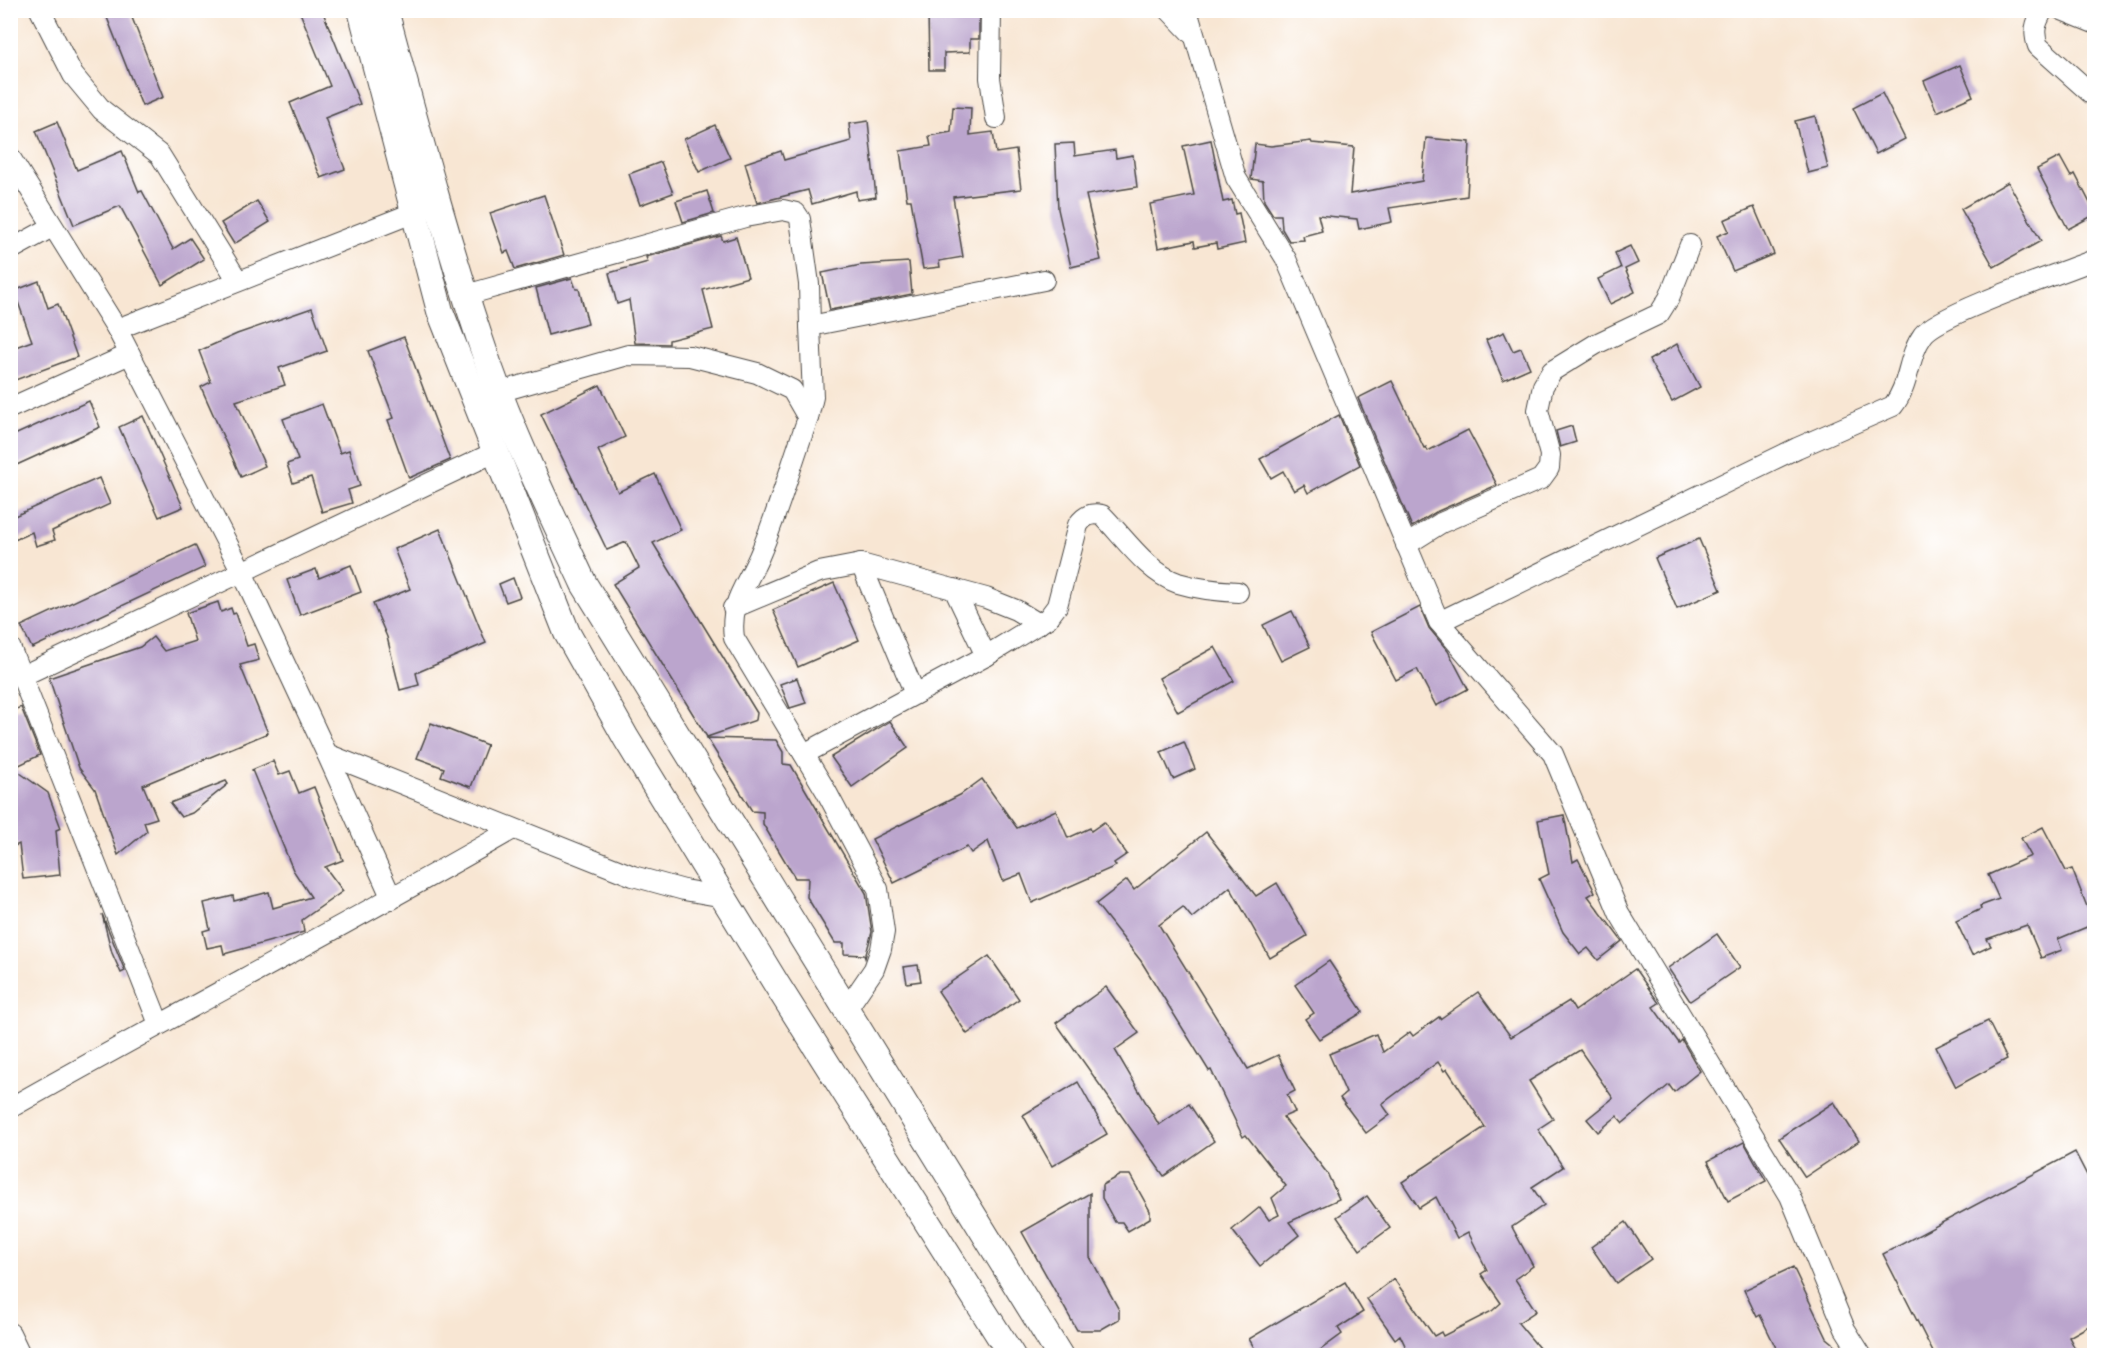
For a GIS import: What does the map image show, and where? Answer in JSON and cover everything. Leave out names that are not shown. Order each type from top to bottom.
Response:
[{"type":"main road","points":[[361,10],[440,311],[572,642],[626,738],[777,985],[1012,1356]]},
{"type":"main road","points":[[386,10],[438,203],[499,392],[524,455],[584,584],[1060,1356]]},
{"type":"street","points":[[40,10],[74,75],[102,110],[160,155],[238,281]]},
{"type":"street","points":[[991,10],[990,78],[996,118]]},
{"type":"street","points":[[1169,10],[1194,36]]},
{"type":"street","points":[[1186,10],[1236,178],[1286,259],[1439,622],[1553,754],[1619,913],[1790,1196],[1845,1329],[1862,1356]]},
{"type":"street","points":[[2043,10],[2036,23],[2034,36],[2038,46],[2094,96]]},
{"type":"street","points":[[2062,10],[2094,23]]},
{"type":"street","points":[[10,157],[117,329],[130,354],[242,572],[392,899]]},
{"type":"street","points":[[117,329],[438,203]]},
{"type":"street","points":[[466,295],[745,217],[783,210],[796,213],[800,219],[808,284],[813,397],[761,553],[733,608],[734,638],[804,754],[878,889],[884,932],[881,949],[874,969],[846,1010]]},
{"type":"street","points":[[10,250],[52,226]]},
{"type":"street","points":[[1406,545],[1441,523],[1541,479],[1549,468],[1550,455],[1538,410],[1543,386],[1552,371],[1596,344],[1659,314],[1669,298],[1690,245]]},
{"type":"street","points":[[1439,622],[1797,448],[1893,406],[1901,396],[1914,350],[1924,332],[1960,312],[2094,260]]},
{"type":"street","points":[[810,326],[1044,280]]},
{"type":"street","points":[[10,408],[130,354]]},
{"type":"street","points":[[499,392],[628,355],[690,357],[757,374],[792,390],[808,417]]},
{"type":"street","points":[[22,676],[495,452]]},
{"type":"street","points":[[804,754],[986,656],[1039,624],[1058,606],[1078,525],[1084,517],[1092,513],[1102,515],[1159,573],[1177,583],[1205,589],[1238,592]]},
{"type":"street","points":[[733,608],[819,572],[861,564],[954,589],[1016,610],[1039,624]]},
{"type":"street","points":[[861,564],[915,694]]},
{"type":"street","points":[[954,589],[986,656]]},
{"type":"street","points":[[10,647],[159,1024]]},
{"type":"street","points":[[327,754],[633,876],[684,890],[724,897]]},
{"type":"street","points":[[10,1108],[159,1024],[392,899],[513,829]]},
{"type":"street","points":[[10,1333],[21,1356]]},
{"type":"building","points":[[104,10],[129,10],[163,97],[142,106]]},
{"type":"building","points":[[299,10],[322,10],[360,104],[325,118],[345,169],[321,178],[290,103],[330,86]]},
{"type":"building","points":[[928,10],[979,10],[979,39],[970,39],[970,52],[944,53],[944,70],[929,70]]},
{"type":"building","points":[[1960,65],[1973,96],[1937,112],[1924,81]]},
{"type":"building","points":[[1882,93],[1905,139],[1876,154],[1853,108]]},
{"type":"building","points":[[953,107],[971,108],[970,135],[993,132],[996,153],[1016,150],[1021,189],[953,197],[963,257],[939,261],[940,267],[923,269],[911,200],[907,200],[900,151],[931,146],[929,136],[951,132]]},
{"type":"building","points":[[1815,116],[1828,168],[1808,173],[1795,121]]},
{"type":"building","points":[[868,121],[876,197],[857,200],[856,191],[812,204],[808,190],[757,203],[745,163],[781,151],[784,160],[851,141],[849,124]]},
{"type":"building","points":[[57,122],[77,170],[122,151],[139,192],[142,191],[173,249],[190,238],[204,259],[162,285],[120,206],[74,225],[36,131]]},
{"type":"building","points":[[715,125],[730,158],[699,172],[684,139]]},
{"type":"building","points":[[1426,138],[1470,142],[1467,196],[1389,208],[1392,222],[1359,229],[1357,219],[1318,215],[1322,231],[1303,236],[1304,240],[1289,241],[1282,229],[1281,215],[1273,215],[1264,201],[1263,181],[1251,179],[1255,144],[1271,146],[1311,141],[1312,143],[1354,147],[1350,194],[1422,181]]},
{"type":"building","points":[[1211,140],[1223,202],[1232,200],[1235,214],[1239,213],[1245,243],[1217,249],[1216,243],[1195,247],[1194,241],[1158,248],[1150,204],[1194,195],[1183,146]]},
{"type":"building","points":[[1074,143],[1075,156],[1115,150],[1116,158],[1133,155],[1137,187],[1086,195],[1101,260],[1071,267],[1058,209],[1055,144]]},
{"type":"building","points":[[2060,157],[2071,177],[2075,174],[2094,211],[2094,215],[2068,229],[2037,169]]},
{"type":"building","points":[[661,162],[673,193],[640,205],[629,174]]},
{"type":"building","points":[[2008,182],[2041,241],[1994,267],[1961,209]]},
{"type":"building","points":[[707,191],[714,213],[683,222],[676,201]]},
{"type":"building","points":[[544,195],[564,255],[515,269],[508,251],[504,253],[490,213]]},
{"type":"building","points":[[257,201],[270,222],[234,244],[221,223]]},
{"type":"building","points":[[1754,207],[1774,254],[1733,271],[1717,236],[1729,231],[1724,220]]},
{"type":"building","points":[[721,236],[723,241],[736,237],[748,277],[703,290],[713,329],[669,340],[669,344],[635,343],[629,300],[617,304],[609,273],[648,262],[646,257]]},
{"type":"building","points":[[1630,246],[1638,263],[1625,269],[1635,292],[1610,304],[1598,279],[1621,268],[1615,253]]},
{"type":"building","points":[[909,262],[912,294],[830,310],[822,273],[861,265]]},
{"type":"building","points":[[572,278],[576,289],[579,289],[588,324],[548,335],[536,288]]},
{"type":"building","points":[[39,281],[48,308],[58,304],[77,357],[10,382],[10,349],[32,341],[14,291]]},
{"type":"building","points":[[312,308],[327,351],[279,368],[285,385],[236,401],[265,466],[241,477],[201,387],[211,382],[199,351],[237,334]]},
{"type":"building","points":[[1504,332],[1513,351],[1521,348],[1530,368],[1503,380],[1486,340]]},
{"type":"building","points":[[404,337],[450,460],[409,478],[388,420],[394,418],[368,351]]},
{"type":"building","points":[[1677,344],[1700,387],[1672,402],[1649,360]]},
{"type":"building","points":[[1392,381],[1424,448],[1426,447],[1428,451],[1468,430],[1497,485],[1436,512],[1412,527],[1358,398]]},
{"type":"building","points":[[600,385],[625,437],[598,450],[618,492],[655,474],[681,530],[653,543],[757,713],[756,720],[707,737],[613,584],[639,568],[626,542],[607,550],[541,414]]},
{"type":"building","points":[[89,401],[100,427],[10,468],[10,437]]},
{"type":"building","points":[[322,404],[340,453],[349,450],[360,486],[348,490],[352,503],[322,512],[311,477],[293,483],[287,464],[298,460],[283,419]]},
{"type":"building","points":[[1339,415],[1360,465],[1308,493],[1304,485],[1294,491],[1283,471],[1271,478],[1260,459]]},
{"type":"building","points":[[143,416],[183,507],[159,517],[119,427]]},
{"type":"building","points":[[1572,426],[1576,442],[1560,447],[1556,431]]},
{"type":"building","points":[[99,478],[110,504],[52,531],[55,540],[36,546],[32,532],[10,542],[10,518]]},
{"type":"building","points":[[440,529],[486,643],[416,673],[419,685],[400,690],[387,637],[373,604],[410,589],[394,549]]},
{"type":"building","points":[[1699,539],[1721,590],[1677,609],[1655,558]]},
{"type":"building","points":[[195,545],[205,567],[32,648],[21,626]]},
{"type":"building","points":[[351,565],[361,592],[300,615],[287,580],[316,569],[319,578]]},
{"type":"building","points":[[513,578],[520,597],[506,602],[499,584]]},
{"type":"building","points":[[834,583],[859,640],[798,667],[773,610]]},
{"type":"building","points":[[218,602],[221,612],[231,608],[233,614],[236,613],[247,646],[254,644],[259,660],[240,665],[268,733],[143,785],[157,818],[144,822],[147,831],[118,855],[95,789],[79,768],[49,678],[140,647],[153,637],[164,651],[195,641],[186,613]]},
{"type":"building","points":[[1420,607],[1429,628],[1448,651],[1468,689],[1436,706],[1417,669],[1396,680],[1371,632]]},
{"type":"building","points":[[1292,611],[1310,647],[1281,661],[1263,625]]},
{"type":"building","points":[[1215,647],[1234,681],[1178,712],[1159,678]]},
{"type":"building","points":[[797,678],[806,703],[790,708],[780,684]]},
{"type":"building","points":[[21,707],[40,755],[13,768],[48,793],[61,828],[56,830],[60,875],[23,879],[19,844],[10,848],[10,712]]},
{"type":"building","points":[[890,721],[908,748],[852,787],[831,757]]},
{"type":"building","points":[[431,723],[487,745],[471,787],[441,776],[444,768],[417,758]]},
{"type":"building","points":[[707,738],[776,740],[783,752],[783,764],[791,765],[866,893],[872,932],[865,958],[864,955],[844,954],[844,943],[835,943],[807,897],[808,878],[795,878],[763,824],[763,812],[752,811]]},
{"type":"building","points":[[1184,742],[1195,769],[1173,779],[1161,752]]},
{"type":"building","points":[[273,761],[279,775],[290,771],[299,793],[314,787],[343,860],[325,867],[343,891],[302,920],[304,932],[224,954],[222,945],[207,948],[203,931],[210,929],[204,903],[233,896],[234,901],[269,892],[273,908],[311,897],[293,870],[252,770]]},
{"type":"building","points":[[982,779],[1017,828],[1056,810],[1068,838],[1090,828],[1091,831],[1104,822],[1127,854],[1114,863],[1116,866],[1032,903],[1021,874],[1003,881],[988,841],[971,853],[967,847],[894,883],[872,839],[960,795]]},
{"type":"building","points":[[226,781],[228,784],[192,813],[181,817],[170,803]]},
{"type":"building","points":[[1564,815],[1573,862],[1578,859],[1595,892],[1588,896],[1622,941],[1598,960],[1588,948],[1580,954],[1563,932],[1539,879],[1549,874],[1538,820]]},
{"type":"building","points":[[2043,827],[2066,871],[2072,869],[2094,924],[2058,939],[2062,950],[2041,958],[2027,925],[1987,939],[1991,946],[1972,955],[1956,921],[1981,909],[1980,906],[1999,899],[1988,875],[2031,856],[2021,838]]},
{"type":"building","points":[[1206,832],[1256,896],[1277,883],[1307,936],[1270,958],[1230,887],[1192,918],[1183,907],[1159,925],[1248,1069],[1278,1055],[1295,1091],[1287,1095],[1295,1112],[1283,1117],[1327,1173],[1339,1199],[1289,1222],[1299,1235],[1260,1266],[1232,1230],[1260,1207],[1269,1220],[1279,1215],[1272,1198],[1286,1186],[1246,1135],[1243,1137],[1211,1070],[1209,1071],[1141,961],[1096,904],[1127,880],[1134,890]]},
{"type":"building","points":[[102,914],[125,971],[121,973],[112,953]]},
{"type":"building","points":[[1717,934],[1740,967],[1690,1001],[1668,968]]},
{"type":"building","points":[[989,956],[1019,999],[967,1034],[938,991]]},
{"type":"building","points":[[1329,961],[1363,1012],[1319,1039],[1305,1019],[1314,1013],[1295,985]]},
{"type":"building","points":[[918,965],[921,981],[907,983],[904,967]]},
{"type":"building","points":[[1635,969],[1659,1003],[1653,1007],[1679,1043],[1682,1040],[1700,1071],[1674,1092],[1669,1085],[1623,1123],[1617,1116],[1598,1132],[1587,1119],[1613,1098],[1580,1050],[1529,1081],[1553,1119],[1538,1129],[1563,1167],[1532,1187],[1544,1205],[1512,1227],[1533,1266],[1515,1279],[1536,1311],[1518,1323],[1539,1348],[1530,1356],[1410,1356],[1400,1335],[1395,1339],[1367,1299],[1394,1279],[1434,1336],[1441,1332],[1443,1336],[1492,1311],[1501,1303],[1481,1274],[1487,1270],[1468,1232],[1457,1238],[1436,1197],[1419,1208],[1402,1182],[1485,1127],[1447,1069],[1444,1071],[1438,1062],[1382,1104],[1390,1115],[1366,1133],[1340,1098],[1346,1093],[1329,1054],[1376,1034],[1383,1052],[1410,1032],[1413,1036],[1439,1017],[1440,1019],[1478,992],[1511,1037],[1569,1001],[1575,1011]]},
{"type":"building","points":[[1106,987],[1139,1033],[1115,1050],[1159,1125],[1189,1104],[1214,1141],[1164,1176],[1056,1023]]},
{"type":"building","points":[[1988,1021],[2007,1059],[1956,1087],[1936,1047]]},
{"type":"building","points":[[1078,1082],[1107,1134],[1052,1166],[1023,1115]]},
{"type":"building","points":[[1834,1102],[1859,1141],[1805,1177],[1779,1138]]},
{"type":"building","points":[[1744,1142],[1766,1181],[1728,1201],[1708,1161]]},
{"type":"building","points":[[2075,1152],[2094,1189],[2094,1323],[2069,1337],[2079,1356],[1935,1356],[1883,1254]]},
{"type":"building","points":[[1120,1175],[1130,1175],[1150,1211],[1150,1218],[1128,1231],[1122,1222],[1115,1222],[1102,1198],[1102,1185]]},
{"type":"building","points":[[1090,1193],[1090,1257],[1119,1310],[1119,1319],[1100,1330],[1077,1330],[1022,1232]]},
{"type":"building","points":[[1367,1196],[1390,1228],[1360,1250],[1337,1217]]},
{"type":"building","points":[[1626,1222],[1651,1259],[1616,1283],[1591,1247]]},
{"type":"building","points":[[1793,1267],[1827,1338],[1833,1343],[1840,1356],[1780,1356],[1760,1315],[1757,1317],[1744,1290]]},
{"type":"building","points":[[1345,1282],[1363,1312],[1338,1328],[1342,1334],[1312,1356],[1259,1356],[1249,1339]]}]
